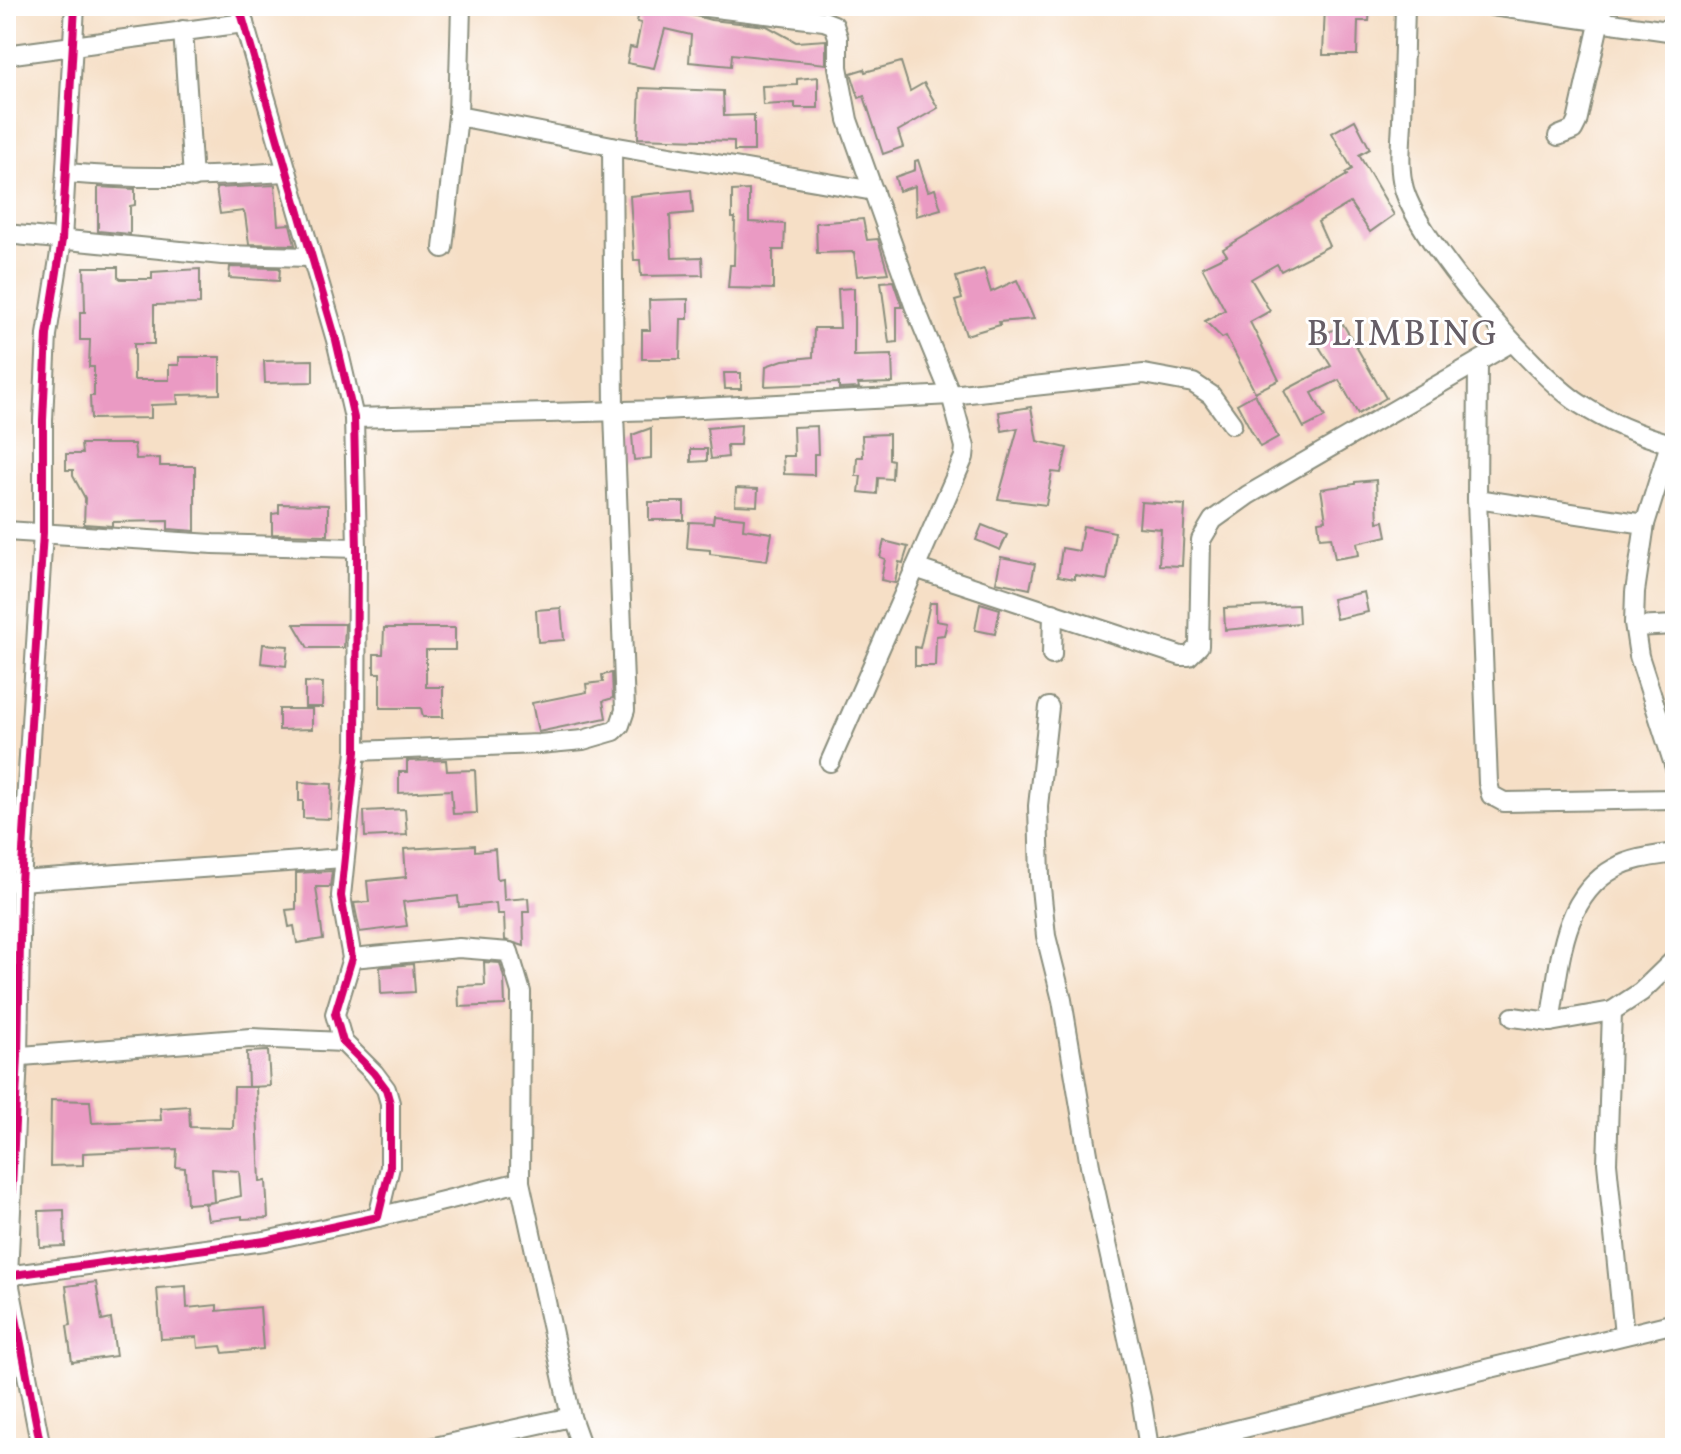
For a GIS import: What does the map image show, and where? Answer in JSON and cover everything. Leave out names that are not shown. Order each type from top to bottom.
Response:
[{"type":"street","points":[[41,1448],[7,1276],[14,883],[43,533],[47,335],[62,240],[75,6]]},
{"type":"street","points":[[443,248],[458,116],[461,6]]},
{"type":"street","points":[[698,6],[824,21],[834,25],[848,120],[914,305],[951,395],[965,447],[964,457],[830,762]]},
{"type":"street","points":[[1405,6],[1401,168],[1411,207],[1442,254],[1512,342],[1548,378],[1578,403],[1609,421],[1673,444],[1645,524],[1635,592],[1635,627],[1639,656],[1675,768]]},
{"type":"street","points":[[1492,6],[1602,14],[1675,32]]},
{"type":"street","points":[[6,55],[183,30],[241,14],[336,340],[354,418],[356,751],[341,896],[352,958],[335,1014],[343,1042],[374,1073],[386,1089],[390,1103],[390,1167],[378,1217]]},
{"type":"street","points":[[1558,136],[1573,130],[1577,122],[1602,14]]},
{"type":"street","points":[[183,30],[193,178]]},
{"type":"street","points":[[458,116],[874,191]]},
{"type":"street","points":[[356,751],[565,742],[603,735],[620,725],[625,710],[614,412],[612,146]]},
{"type":"street","points":[[67,173],[118,178],[193,178],[285,172]]},
{"type":"street","points":[[6,234],[222,255],[311,257]]},
{"type":"street","points":[[915,568],[1181,656],[1195,652],[1200,637],[1201,540],[1213,520],[1248,495],[1512,342]]},
{"type":"street","points":[[1478,362],[1477,499],[1491,795],[1504,802],[1675,799]]},
{"type":"street","points":[[354,418],[614,412],[951,395],[1144,374],[1193,383],[1211,395],[1232,424]]},
{"type":"street","points":[[1477,499],[1645,524]]},
{"type":"street","points":[[6,531],[213,544],[357,548]]},
{"type":"street","points":[[1052,655],[1053,613]]},
{"type":"street","points":[[1635,627],[1675,625]]},
{"type":"street","points":[[1049,707],[1038,806],[1040,878],[1046,936],[1062,1000],[1090,1166],[1141,1398],[1149,1448]]},
{"type":"street","points":[[1550,1022],[1568,924],[1583,896],[1615,867],[1638,859],[1675,853]]},
{"type":"street","points":[[14,883],[343,858]]},
{"type":"street","points":[[352,958],[459,948],[509,952],[521,992],[520,1182],[571,1417],[582,1448]]},
{"type":"street","points":[[1513,1017],[1550,1022],[1612,1011],[1641,992],[1675,959]]},
{"type":"street","points":[[1612,1011],[1607,1163],[1624,1335]]},
{"type":"street","points":[[12,1057],[251,1038],[343,1042]]},
{"type":"street","points":[[7,1276],[265,1241],[520,1182]]},
{"type":"street","points":[[1162,1448],[1675,1323]]},
{"type":"street","points":[[430,1448],[571,1417]]},
{"type":"building","points":[[640,6],[668,9],[711,20],[767,26],[796,42],[826,40],[826,64],[732,54],[731,66],[689,62],[691,35],[665,29],[654,68],[627,63],[630,47],[636,48],[641,23],[637,22]]},
{"type":"building","points":[[1325,6],[1370,6],[1369,21],[1358,21],[1357,55],[1323,55]]},
{"type":"building","points":[[901,62],[910,91],[924,83],[938,108],[898,131],[903,147],[883,154],[864,96],[859,98],[851,73]]},
{"type":"building","points":[[818,77],[818,108],[795,108],[795,103],[763,105],[762,86],[797,85],[797,79]]},
{"type":"building","points":[[640,88],[723,91],[724,116],[754,115],[754,151],[734,151],[734,141],[638,138]]},
{"type":"building","points":[[1355,120],[1370,149],[1359,155],[1394,215],[1370,232],[1350,203],[1318,222],[1329,246],[1281,271],[1277,264],[1251,279],[1270,311],[1250,322],[1279,380],[1255,392],[1226,336],[1222,338],[1205,321],[1225,310],[1202,267],[1227,255],[1223,249],[1347,175],[1345,173],[1352,169],[1332,133]]},
{"type":"building","points":[[918,160],[928,191],[935,189],[941,209],[916,216],[915,186],[899,191],[895,177],[915,170],[915,161]]},
{"type":"building","points":[[275,185],[278,225],[290,224],[295,245],[249,244],[245,214],[243,211],[220,214],[216,188]]},
{"type":"building","points":[[98,187],[135,189],[135,205],[130,206],[130,234],[98,231]]},
{"type":"building","points":[[691,190],[693,213],[670,215],[672,258],[702,257],[703,275],[641,276],[640,260],[634,260],[630,196]]},
{"type":"building","points":[[749,190],[749,222],[785,224],[784,250],[773,250],[773,289],[728,288],[730,265],[734,265],[732,191]]},
{"type":"building","points":[[863,219],[867,240],[878,239],[888,273],[857,276],[854,252],[817,253],[816,223]]},
{"type":"building","points":[[84,267],[118,267],[118,277],[121,279],[152,279],[152,272],[200,269],[200,304],[154,305],[154,344],[134,344],[134,380],[169,380],[169,365],[179,365],[179,357],[220,357],[220,394],[177,395],[178,404],[151,405],[151,418],[91,419],[94,367],[89,367],[90,340],[80,340],[80,312],[85,312]]},
{"type":"building","points":[[230,267],[280,268],[279,281],[229,278]]},
{"type":"building","points":[[984,269],[991,292],[1017,280],[1034,319],[999,322],[1000,325],[966,335],[955,301],[962,299],[956,277]]},
{"type":"building","points":[[893,281],[902,307],[897,307],[897,342],[889,343],[881,282]]},
{"type":"building","points":[[854,288],[854,356],[892,355],[893,383],[858,384],[859,388],[839,389],[839,383],[765,386],[766,366],[783,360],[813,357],[814,328],[840,328],[838,289]]},
{"type":"building","points":[[688,299],[688,319],[681,319],[680,359],[642,359],[642,330],[650,330],[649,300]]},
{"type":"building","points":[[1343,324],[1386,398],[1358,414],[1339,380],[1312,393],[1325,417],[1304,428],[1284,391],[1331,366],[1315,340]]},
{"type":"building","points":[[313,360],[313,382],[265,383],[264,361]]},
{"type":"building","points":[[724,373],[741,373],[741,389],[725,389]]},
{"type":"building","points":[[1255,394],[1278,437],[1260,447],[1237,404]]},
{"type":"building","points":[[1031,407],[1037,441],[1067,448],[1061,473],[1052,472],[1046,505],[998,499],[1018,428],[1002,431],[999,412]]},
{"type":"building","points":[[741,425],[740,445],[727,445],[728,457],[711,459],[707,428]]},
{"type":"building","points":[[817,426],[818,454],[814,454],[814,475],[784,474],[783,456],[794,456],[793,427]]},
{"type":"building","points":[[651,428],[651,458],[634,460],[632,435]]},
{"type":"building","points":[[889,434],[892,479],[878,478],[877,494],[859,492],[861,476],[856,476],[857,457],[863,457],[862,435]]},
{"type":"building","points":[[81,444],[134,444],[136,459],[160,458],[160,466],[195,466],[195,531],[168,529],[168,521],[112,522],[112,526],[84,524],[85,498],[73,470],[66,470],[66,454],[82,454]]},
{"type":"building","points":[[691,449],[707,449],[707,461],[691,462]]},
{"type":"building","points":[[1376,480],[1378,522],[1384,521],[1387,536],[1357,543],[1359,555],[1335,559],[1331,537],[1320,538],[1318,521],[1326,520],[1321,489]]},
{"type":"building","points":[[736,488],[758,489],[757,506],[735,505]]},
{"type":"building","points":[[649,502],[684,502],[684,520],[649,520]]},
{"type":"building","points":[[1141,502],[1185,505],[1182,566],[1159,565],[1161,529],[1139,527]]},
{"type":"building","points":[[279,504],[328,505],[328,535],[272,534],[272,514],[279,513]]},
{"type":"building","points":[[714,515],[744,518],[743,529],[772,533],[767,561],[687,548],[689,522],[713,523]]},
{"type":"building","points":[[982,525],[1007,535],[1000,550],[976,540]]},
{"type":"building","points":[[1083,526],[1115,532],[1107,580],[1058,576],[1062,548],[1079,551]]},
{"type":"building","points":[[884,541],[908,547],[903,563],[899,562],[895,583],[881,580],[885,559],[880,557]]},
{"type":"building","points":[[1001,557],[1035,564],[1030,589],[996,582]]},
{"type":"building","points":[[1364,592],[1368,612],[1336,619],[1332,599]]},
{"type":"building","points":[[930,603],[936,603],[936,621],[947,623],[944,635],[936,636],[935,666],[915,666],[915,647],[920,648]]},
{"type":"building","points":[[980,603],[1000,609],[995,634],[975,630]]},
{"type":"building","points":[[1298,605],[1299,623],[1225,630],[1224,608]]},
{"type":"building","points":[[561,608],[564,640],[538,642],[536,610]]},
{"type":"building","points":[[294,624],[345,624],[344,648],[308,648]]},
{"type":"building","points":[[384,628],[455,628],[455,650],[426,650],[426,687],[443,687],[443,717],[423,717],[421,708],[380,708],[380,673],[374,673],[374,654],[383,654]]},
{"type":"building","points":[[263,644],[288,646],[286,666],[261,663]]},
{"type":"building","points":[[612,673],[613,698],[603,701],[606,718],[538,732],[532,703],[587,692],[586,684],[603,682],[602,675]]},
{"type":"building","points":[[305,682],[323,683],[322,707],[305,707]]},
{"type":"building","points":[[279,709],[312,709],[312,729],[279,730]]},
{"type":"building","points":[[446,760],[447,771],[475,770],[477,813],[453,814],[451,790],[399,793],[399,772],[407,772],[407,761]]},
{"type":"building","points":[[299,782],[332,784],[331,819],[303,818]]},
{"type":"building","points":[[405,809],[407,835],[365,837],[364,811]]},
{"type":"building","points":[[475,845],[475,851],[495,849],[497,879],[503,878],[504,900],[528,898],[529,912],[523,912],[524,946],[505,940],[504,914],[497,914],[496,903],[459,907],[458,896],[403,902],[407,926],[360,932],[354,903],[369,902],[367,881],[406,877],[404,849]]},
{"type":"building","points":[[332,871],[330,887],[316,887],[323,939],[297,943],[294,926],[289,927],[286,910],[296,909],[296,873]]},
{"type":"building","points":[[484,962],[500,963],[505,1005],[459,1007],[458,986],[485,985]]},
{"type":"building","points":[[413,964],[415,992],[381,994],[380,967]]},
{"type":"building","points":[[268,1051],[270,1086],[248,1087],[247,1052]]},
{"type":"building","points":[[234,1087],[256,1087],[260,1182],[266,1181],[268,1218],[242,1219],[242,1216],[208,1220],[205,1204],[214,1202],[187,1204],[185,1168],[176,1167],[177,1149],[83,1153],[83,1165],[50,1166],[51,1100],[90,1101],[92,1123],[161,1120],[160,1108],[189,1106],[190,1127],[233,1128]],"holes":[[[212,1169],[239,1171],[241,1196],[214,1202]]]},
{"type":"building","points":[[64,1210],[65,1246],[40,1247],[39,1211]]},
{"type":"building","points":[[96,1282],[102,1321],[111,1319],[116,1356],[72,1362],[66,1286]]},
{"type":"building","points":[[186,1286],[187,1308],[217,1305],[217,1311],[260,1307],[263,1349],[223,1353],[221,1346],[198,1348],[197,1337],[161,1339],[157,1288]]},
{"type":"cycle path","points":[[41,1448],[8,1276],[18,1056],[21,883],[43,533],[47,335],[62,240],[75,6]]},
{"type":"cycle path","points":[[6,1276],[265,1241],[378,1217],[390,1167],[390,1103],[386,1089],[343,1042],[335,1014],[352,958],[341,896],[356,751],[354,418],[336,340],[239,6]]},
{"type":"district","name":"BLIMBING","points":[[1403,332]]}]
